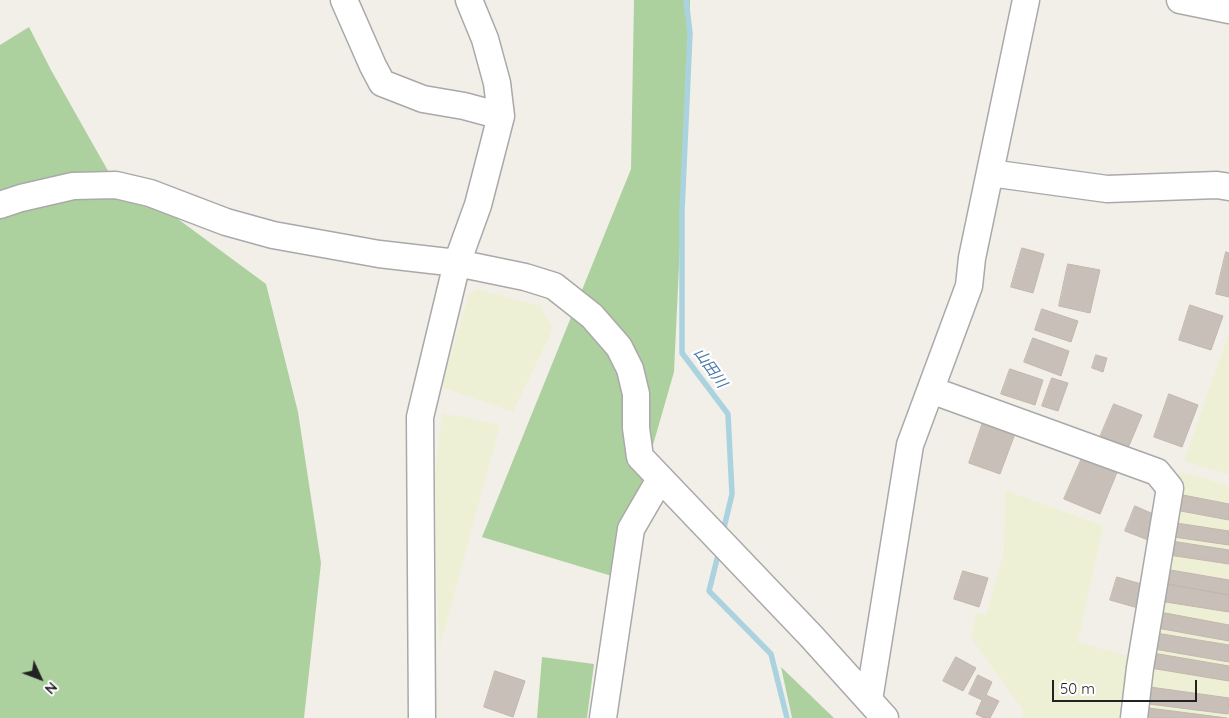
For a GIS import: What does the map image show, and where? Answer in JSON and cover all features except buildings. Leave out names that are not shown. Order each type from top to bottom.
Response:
[{"type":"street","points":[[344,0],[382,83],[423,99],[464,106],[502,116]]},
{"type":"street","points":[[422,718],[420,417],[457,263],[478,205],[502,116],[497,83],[485,39],[469,0]]},
{"type":"street","points":[[877,709],[910,445],[969,286],[972,258],[1026,0]]},
{"type":"street","points":[[1180,0],[1229,10]]},
{"type":"street","points":[[990,173],[1107,189],[1217,185],[1229,187]]},
{"type":"street","points":[[0,205],[74,186],[116,185],[150,193],[226,222],[273,235],[379,254],[457,263],[525,277],[554,286],[592,316],[619,347],[630,369],[636,394],[636,428],[640,457],[811,636],[877,709]]},
{"type":"street","points":[[931,390],[1157,472],[1170,488],[1140,668],[1134,718]]},
{"type":"street","points":[[603,718],[631,529],[660,479]]},
{"type":"green space","points":[[634,0],[690,0],[690,33],[674,372],[615,577],[482,537],[631,169]]},
{"type":"green space","points":[[29,27],[116,185],[140,191],[266,284],[298,412],[321,563],[304,718],[0,718],[0,45]]},
{"type":"green space","points":[[478,289],[540,306],[553,329],[513,412],[441,387],[469,294]]},
{"type":"green space","points":[[1229,333],[1229,475],[1184,461]]},
{"type":"green space","points":[[442,413],[500,425],[440,647],[437,599],[435,474]]},
{"type":"green space","points":[[1181,472],[1229,486],[1229,718],[1140,718],[1172,478]]},
{"type":"green space","points":[[1005,490],[1103,526],[1078,642],[1132,657],[1126,718],[1022,718],[1023,710],[971,638],[976,613],[986,615],[1004,551]]},
{"type":"green space","points":[[542,657],[594,664],[587,718],[537,718]]},
{"type":"green space","points":[[781,667],[834,718],[792,718]]},
{"type":"waterway","name":"山田川","points":[[686,0],[690,33],[682,211],[682,353],[728,414],[732,494],[723,532]]},
{"type":"waterway","name":"山田川","points":[[719,551],[709,591],[771,654],[787,718]]}]
